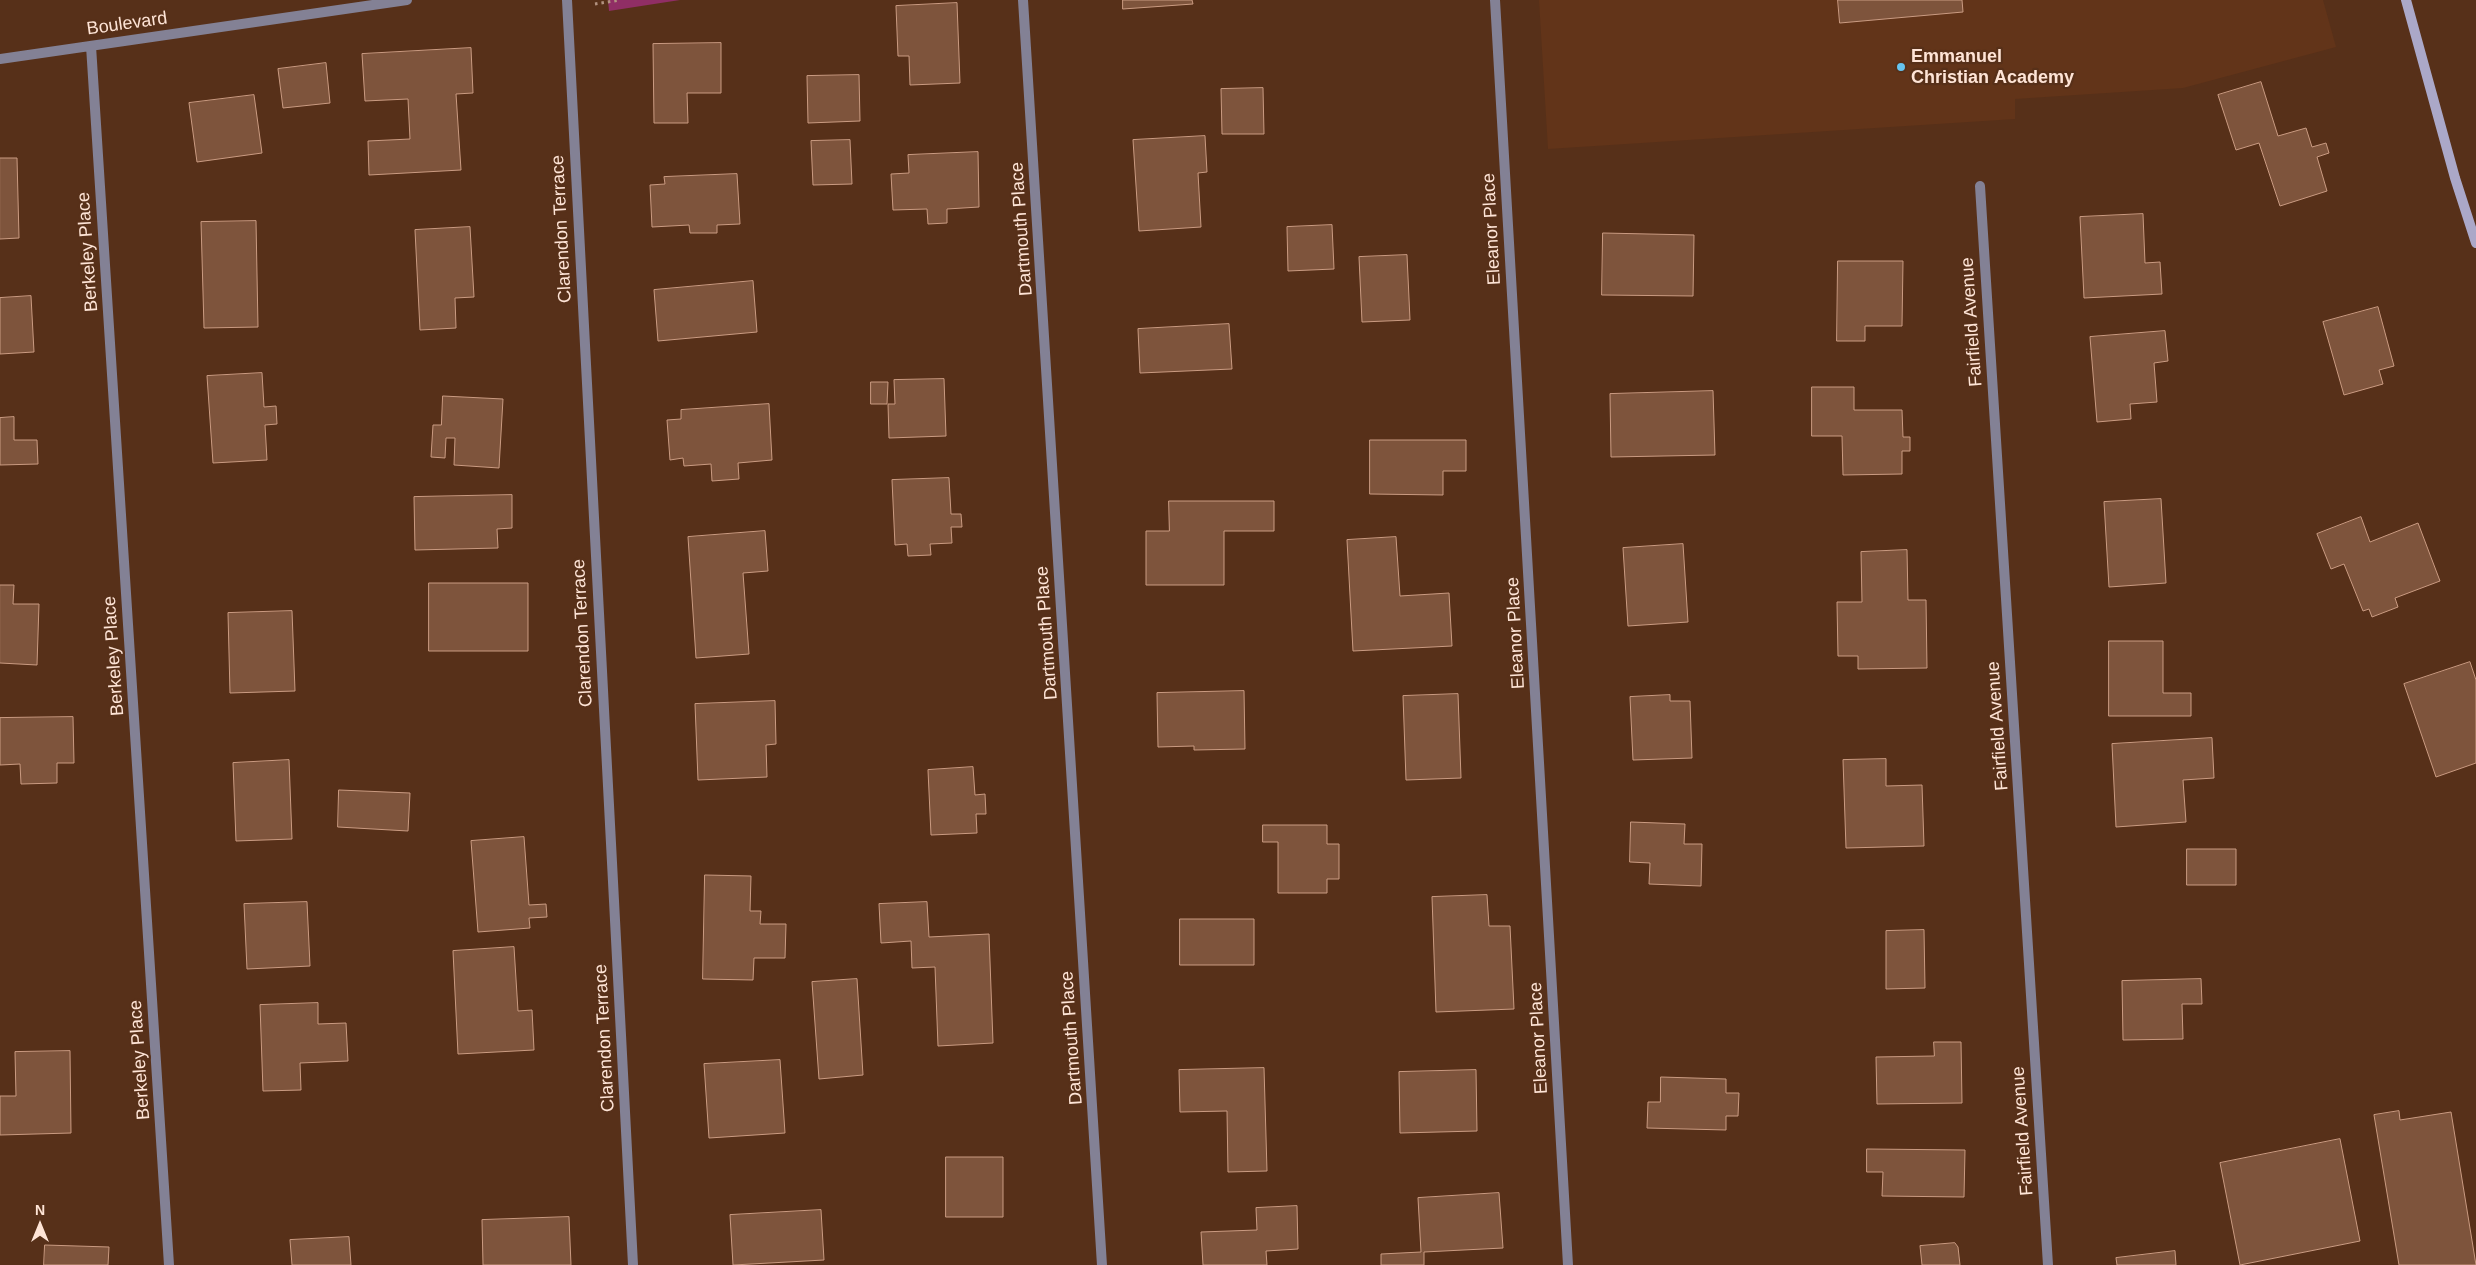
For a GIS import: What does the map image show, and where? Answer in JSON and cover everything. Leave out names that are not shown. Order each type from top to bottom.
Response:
[{"type":"main road","points":[[2406,0],[2455,178],[2476,243]]},
{"type":"street","name":"Boulevard","points":[[0,59],[407,0]]},
{"type":"street","name":"Clarendon Terrace","points":[[567,0],[633,1265]]},
{"type":"street","name":"Dartmouth Place","points":[[1023,0],[1102,1265]]},
{"type":"street","name":"Eleanor Place","points":[[1496,0],[1568,1265]]},
{"type":"street","name":"Berkeley Place","points":[[91,46],[169,1265]]},
{"type":"street","name":"Fairfield Avenue","points":[[1980,186],[2048,1265]]},
{"type":"shaded area","points":[[608,0],[680,0],[609,11]]},
{"type":"shaded area","name":"Emmanuel Christian Academy","points":[[1539,0],[2323,0],[2336,47],[2183,88],[2015,99],[2015,119],[1548,149]]},
{"type":"building","points":[[1123,0],[1192,0],[1193,4],[1123,9]]},
{"type":"building","points":[[1838,0],[1962,0],[1963,12],[1840,23]]},
{"type":"building","points":[[957,3],[960,83],[910,85],[909,56],[898,56],[896,6]]},
{"type":"building","points":[[721,43],[721,93],[687,93],[688,123],[654,123],[653,44]]},
{"type":"building","points":[[471,48],[473,93],[456,94],[461,170],[369,175],[368,141],[410,139],[408,99],[365,101],[362,54]]},
{"type":"building","points":[[326,63],[330,103],[283,108],[278,69]]},
{"type":"building","points":[[859,75],[860,121],[808,123],[807,76]]},
{"type":"building","points":[[2261,82],[2278,136],[2306,128],[2312,147],[2326,143],[2329,153],[2317,157],[2327,191],[2280,206],[2259,143],[2236,150],[2218,95]]},
{"type":"building","points":[[1263,88],[1264,134],[1222,134],[1221,89]]},
{"type":"building","points":[[254,95],[262,153],[197,162],[189,103]]},
{"type":"building","points":[[1205,136],[1207,172],[1198,173],[1201,227],[1139,231],[1133,140]]},
{"type":"building","points":[[850,140],[852,184],[813,185],[811,141]]},
{"type":"building","points":[[978,152],[979,207],[947,209],[947,223],[928,224],[927,209],[893,210],[891,174],[909,173],[908,155]]},
{"type":"building","points":[[0,158],[17,158],[19,238],[0,239]]},
{"type":"building","points":[[737,174],[740,224],[717,225],[717,233],[690,233],[689,225],[652,227],[650,185],[665,184],[664,177]]},
{"type":"building","points":[[2143,214],[2145,263],[2160,262],[2162,294],[2084,298],[2080,217]]},
{"type":"building","points":[[256,221],[258,327],[204,328],[201,222]]},
{"type":"building","points":[[1332,225],[1334,269],[1288,271],[1287,227]]},
{"type":"building","points":[[470,227],[474,297],[455,298],[456,328],[420,330],[415,230]]},
{"type":"building","points":[[1603,233],[1694,235],[1693,296],[1602,295]]},
{"type":"building","points":[[1407,255],[1410,320],[1362,322],[1359,257]]},
{"type":"building","points":[[1838,261],[1903,261],[1902,326],[1865,326],[1865,341],[1837,341]]},
{"type":"building","points":[[753,281],[757,332],[658,341],[654,290]]},
{"type":"building","points":[[31,296],[34,352],[0,354],[0,298]]},
{"type":"building","points":[[2378,307],[2394,366],[2379,370],[2383,384],[2344,395],[2323,322]]},
{"type":"building","points":[[1229,324],[1232,369],[1140,373],[1138,329]]},
{"type":"building","points":[[2165,331],[2168,361],[2154,363],[2157,402],[2130,404],[2131,419],[2097,422],[2090,337]]},
{"type":"building","points":[[262,373],[264,407],[276,406],[277,424],[265,425],[267,460],[213,463],[207,376]]},
{"type":"building","points":[[944,379],[946,436],[889,438],[888,404],[895,404],[894,380]]},
{"type":"building","points":[[871,382],[888,382],[887,404],[871,404]]},
{"type":"building","points":[[1812,387],[1854,387],[1854,410],[1902,410],[1903,437],[1910,437],[1910,451],[1902,451],[1902,474],[1843,475],[1842,436],[1812,436]]},
{"type":"building","points":[[1713,391],[1715,455],[1611,457],[1610,394]]},
{"type":"building","points":[[443,396],[503,399],[499,468],[454,465],[455,438],[446,438],[445,458],[431,457],[433,425],[441,425]]},
{"type":"building","points":[[769,404],[772,460],[738,463],[739,479],[712,481],[711,464],[684,466],[683,458],[670,460],[667,420],[681,419],[681,410]]},
{"type":"building","points":[[14,417],[14,440],[37,440],[38,464],[0,465],[0,418]]},
{"type":"building","points":[[1370,440],[1466,440],[1466,471],[1443,471],[1443,495],[1370,494]]},
{"type":"building","points":[[949,478],[951,514],[961,514],[962,527],[951,527],[952,543],[930,544],[931,555],[908,556],[907,544],[895,545],[892,480]]},
{"type":"building","points":[[512,495],[512,528],[497,529],[498,548],[415,550],[414,497]]},
{"type":"building","points":[[2161,499],[2166,583],[2109,587],[2104,502]]},
{"type":"building","points":[[1169,501],[1274,501],[1274,531],[1224,531],[1224,585],[1146,585],[1146,531],[1169,531]]},
{"type":"building","points":[[2361,517],[2370,542],[2418,523],[2440,581],[2395,598],[2398,607],[2372,617],[2369,609],[2363,611],[2344,564],[2331,569],[2317,534]]},
{"type":"building","points":[[765,531],[768,571],[743,573],[749,654],[696,658],[688,537]]},
{"type":"building","points":[[1396,537],[1400,596],[1449,593],[1452,646],[1353,651],[1347,540]]},
{"type":"building","points":[[1683,544],[1688,622],[1628,626],[1623,548]]},
{"type":"building","points":[[1907,550],[1908,600],[1926,600],[1927,668],[1858,669],[1858,656],[1838,656],[1837,602],[1862,602],[1861,552]]},
{"type":"building","points":[[429,583],[528,583],[528,651],[429,651]]},
{"type":"building","points":[[0,585],[14,585],[13,604],[39,604],[37,665],[0,663]]},
{"type":"building","points":[[292,611],[295,691],[230,693],[228,613]]},
{"type":"building","points":[[2109,641],[2163,641],[2163,693],[2191,693],[2191,716],[2109,716]]},
{"type":"building","points":[[2470,662],[2476,680],[2476,763],[2436,777],[2404,684]]},
{"type":"building","points":[[1244,691],[1245,749],[1194,750],[1194,746],[1158,747],[1157,693]]},
{"type":"building","points":[[1458,694],[1461,778],[1406,780],[1403,696]]},
{"type":"building","points":[[1670,695],[1670,701],[1690,701],[1692,758],[1633,760],[1630,697]]},
{"type":"building","points":[[775,701],[776,744],[766,745],[767,777],[698,780],[695,704]]},
{"type":"building","points":[[73,717],[74,763],[57,763],[57,783],[21,784],[20,764],[0,765],[0,718]]},
{"type":"building","points":[[2212,738],[2214,778],[2183,780],[2186,822],[2116,827],[2112,744]]},
{"type":"building","points":[[1886,759],[1886,786],[1922,785],[1924,846],[1846,848],[1843,760]]},
{"type":"building","points":[[289,760],[292,839],[236,841],[233,763]]},
{"type":"building","points":[[973,767],[975,795],[985,794],[986,814],[976,814],[977,833],[931,835],[928,770]]},
{"type":"building","points":[[339,790],[410,793],[408,831],[338,827]]},
{"type":"building","points":[[1631,822],[1685,824],[1684,844],[1702,844],[1701,886],[1649,884],[1650,863],[1630,862]]},
{"type":"building","points":[[1263,825],[1327,825],[1327,844],[1339,844],[1339,879],[1327,879],[1327,893],[1278,893],[1278,842],[1263,842]]},
{"type":"building","points":[[524,837],[529,905],[546,904],[547,917],[529,918],[530,928],[478,932],[471,841]]},
{"type":"building","points":[[2187,849],[2236,849],[2236,885],[2187,885]]},
{"type":"building","points":[[705,875],[751,876],[750,911],[761,911],[760,924],[786,924],[785,958],[754,958],[753,980],[703,979]]},
{"type":"building","points":[[1487,895],[1489,926],[1510,926],[1514,1009],[1436,1012],[1432,897]]},
{"type":"building","points":[[307,902],[310,966],[247,969],[244,904]]},
{"type":"building","points":[[927,902],[929,937],[989,934],[993,1043],[938,1046],[935,967],[912,968],[911,941],[881,943],[879,904]]},
{"type":"building","points":[[1180,919],[1254,919],[1254,965],[1180,965]]},
{"type":"building","points":[[1924,930],[1925,988],[1886,989],[1886,931]]},
{"type":"building","points":[[514,947],[518,1011],[532,1010],[534,1050],[458,1054],[453,951]]},
{"type":"building","points":[[857,979],[863,1075],[819,1079],[812,982]]},
{"type":"building","points":[[2201,979],[2202,1004],[2182,1004],[2183,1039],[2123,1040],[2122,981]]},
{"type":"building","points":[[318,1003],[318,1024],[346,1023],[348,1061],[300,1063],[301,1090],[263,1091],[260,1005]]},
{"type":"building","points":[[1934,1042],[1961,1042],[1962,1103],[1877,1104],[1876,1057],[1934,1056]]},
{"type":"building","points":[[70,1051],[71,1133],[0,1135],[0,1096],[16,1096],[15,1052]]},
{"type":"building","points":[[780,1060],[785,1133],[709,1138],[704,1064]]},
{"type":"building","points":[[1264,1068],[1267,1171],[1228,1172],[1227,1111],[1180,1112],[1179,1070]]},
{"type":"building","points":[[1476,1070],[1477,1131],[1400,1133],[1399,1072]]},
{"type":"building","points":[[1661,1077],[1726,1079],[1726,1093],[1739,1093],[1738,1116],[1726,1116],[1726,1130],[1647,1128],[1648,1102],[1660,1102]]},
{"type":"building","points":[[2399,1111],[2400,1120],[2451,1112],[2476,1265],[2399,1265],[2374,1115]]},
{"type":"building","points":[[2340,1139],[2360,1241],[2240,1265],[2220,1163]]},
{"type":"building","points":[[1867,1149],[1965,1150],[1964,1197],[1882,1196],[1883,1172],[1867,1172]]},
{"type":"building","points":[[946,1157],[1003,1157],[1003,1217],[946,1217]]},
{"type":"building","points":[[1499,1193],[1503,1248],[1424,1252],[1424,1265],[1381,1265],[1381,1254],[1421,1252],[1418,1198]]},
{"type":"building","points":[[1297,1206],[1298,1249],[1266,1251],[1267,1265],[1203,1265],[1201,1232],[1257,1230],[1256,1208]]},
{"type":"building","points":[[821,1210],[824,1260],[733,1265],[730,1215]]},
{"type":"building","points":[[569,1217],[571,1265],[483,1265],[482,1220]]},
{"type":"building","points":[[349,1237],[351,1265],[292,1265],[290,1240]]},
{"type":"building","points":[[1955,1243],[1958,1247],[1960,1265],[1922,1265],[1920,1246]]},
{"type":"building","points":[[45,1245],[109,1247],[108,1265],[44,1265]]},
{"type":"building","points":[[2175,1251],[2176,1265],[2117,1265],[2116,1258]]},
{"type":"place","name":"Emmanuel Christian Academy","points":[[1901,67]]}]
